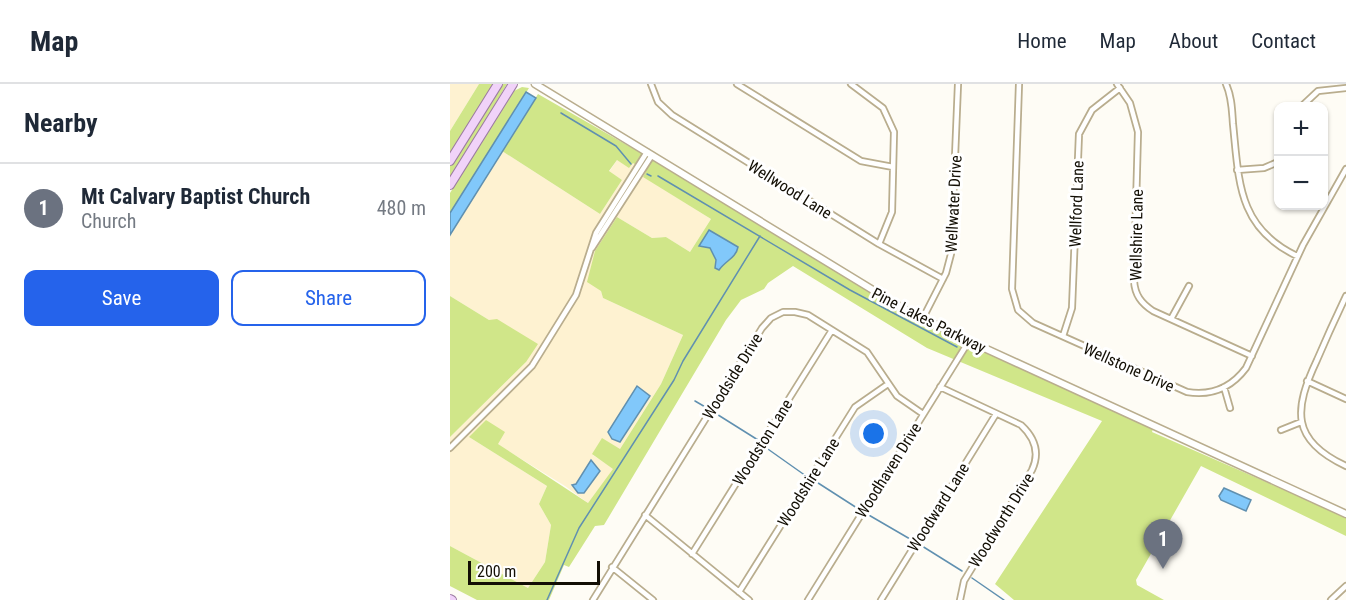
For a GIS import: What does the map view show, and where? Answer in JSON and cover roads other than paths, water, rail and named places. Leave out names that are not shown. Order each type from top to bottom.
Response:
[{"type":"main road","points":[[450,161],[498,84]]},
{"type":"main road","points":[[450,185],[513,84]]},
{"type":"street","name":"Pine Lakes Parkway","points":[[535,84],[843,274],[923,318],[1346,514]]},
{"type":"street","name":"Wellwood Lane","points":[[651,84],[658,102],[672,115],[879,244],[943,279]]},
{"type":"street","points":[[737,84],[861,161],[893,167]]},
{"type":"street","points":[[852,84],[876,101],[888,116],[894,136],[891,217],[879,244]]},
{"type":"street","name":"Wellwater Drive","points":[[923,318],[943,279],[952,243],[958,84]]},
{"type":"street","name":"Wellstone Drive","points":[[1020,84],[1013,298],[1024,317],[1182,390],[1203,393],[1224,387]]},
{"type":"street","points":[[1226,84],[1231,99],[1242,195],[1254,221],[1275,243],[1297,256]]},
{"type":"street","name":"Wellford Lane","points":[[1063,336],[1072,308],[1079,134],[1092,110],[1119,86]]},
{"type":"street","name":"Wellshire Lane","points":[[1119,86],[1133,111],[1138,132],[1135,287],[1140,299],[1147,307],[1252,356]]},
{"type":"street","points":[[1306,102],[1315,93],[1346,88]]},
{"type":"street","points":[[450,448],[532,366],[576,295],[599,227],[650,154]]},
{"type":"street","points":[[1238,170],[1264,168],[1274,164]]},
{"type":"street","points":[[1230,408],[1224,387],[1240,375],[1252,356],[1297,256],[1346,169]]},
{"type":"street","points":[[1171,319],[1189,286]]},
{"type":"street","points":[[1346,296],[1300,401],[1301,422],[1314,447],[1346,466]]},
{"type":"street","name":"Woodside Drive","points":[[593,600],[766,322],[780,313],[795,312],[808,315],[869,354],[901,400],[923,414]]},
{"type":"street","name":"Woodston Lane","points":[[692,554],[832,330]]},
{"type":"street","name":"Woodhaven Drive","points":[[808,600],[969,341]]},
{"type":"street","points":[[1307,381],[1346,399]]},
{"type":"street","name":"Woodshire Lane","points":[[739,592],[855,407],[888,384]]},
{"type":"street","name":"Woodworth Drive","points":[[940,387],[1021,425],[1029,433],[1036,458],[1027,478],[963,581],[960,600]]},
{"type":"street","name":"Woodward Lane","points":[[882,600],[996,414]]},
{"type":"street","points":[[1281,430],[1301,422]]},
{"type":"street","points":[[645,515],[749,600]]},
{"type":"street","points":[[612,567],[653,600]]},
{"type":"street","points":[[1331,600],[1346,586]]},
{"type":"water","points":[[526,92],[536,98],[450,235],[450,213]]},
{"type":"water","points":[[709,230],[738,247],[735,254],[719,270],[715,268],[716,260],[710,248],[699,246]]},
{"type":"water","points":[[637,386],[650,396],[620,442],[612,439],[608,432]]},
{"type":"water","points":[[591,460],[600,471],[584,493],[578,493],[572,485],[576,484]]},
{"type":"water","points":[[1224,488],[1251,500],[1246,511],[1221,500],[1219,496]]},
{"type":"waterway","points":[[561,113],[616,146],[631,164]]},
{"type":"waterway","points":[[647,174],[651,176]]},
{"type":"waterway","points":[[658,176],[850,290],[957,347]]},
{"type":"waterway","points":[[547,600],[579,528],[674,380],[683,361],[760,236]]},
{"type":"waterway","points":[[695,401],[707,408]]},
{"type":"waterway","points":[[715,413],[758,440]]},
{"type":"waterway","points":[[765,447],[806,476]]},
{"type":"waterway","points":[[815,481],[857,508]]},
{"type":"waterway","points":[[867,514],[910,539]]},
{"type":"waterway","points":[[922,546],[962,571]]},
{"type":"waterway","points":[[972,578],[1004,600]]},
{"type":"place","name":"Mt Calvary Baptist Church","points":[[1163,569]]}]
